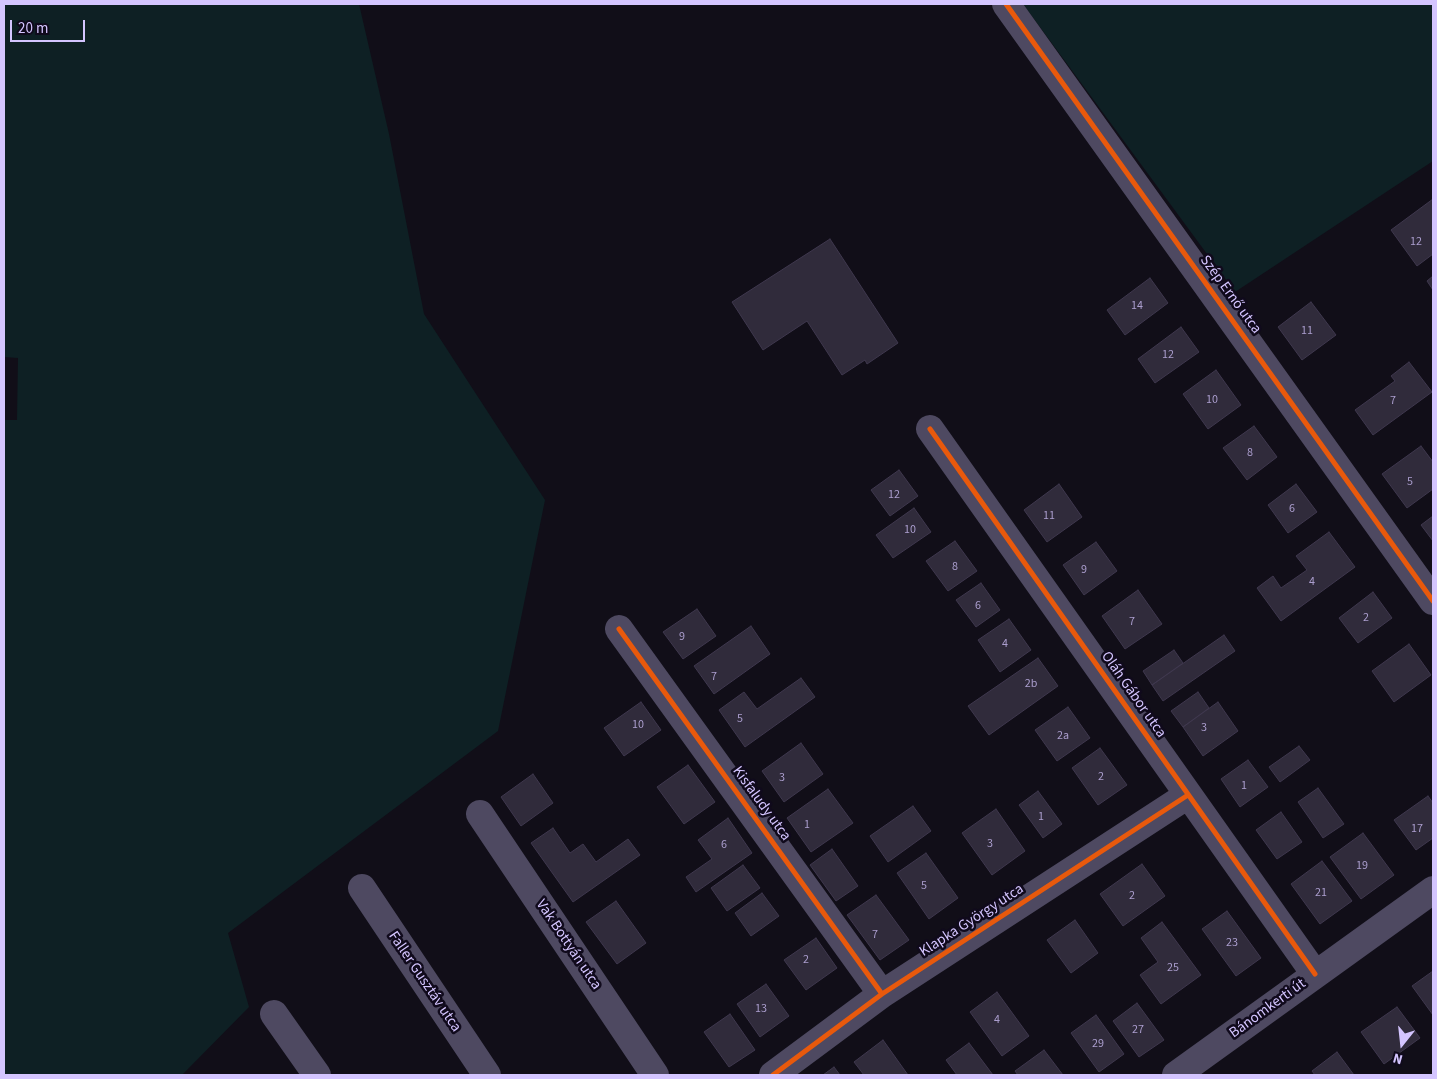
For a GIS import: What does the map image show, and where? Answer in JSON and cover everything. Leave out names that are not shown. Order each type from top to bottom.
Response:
[{"type":"street","name":"Szép Ernő utca","points":[[1006,4],[1433,601]]},
{"type":"street","name":"Oláh Gábor utca","points":[[930,429],[1315,974]]},
{"type":"street","name":"Kisfaludy utca","points":[[619,629],[882,994]]},
{"type":"street","name":"Klapka György utca","points":[[773,1075],[882,994],[1188,795]]},
{"type":"street","name":"Vak Bottyán utca","points":[[480,814],[656,1075]]},
{"type":"street","name":"Faller Gusztáv utca","points":[[362,888],[487,1075]]},
{"type":"street","name":"Bánomkerti út","points":[[1176,1075],[1433,890]]},
{"type":"street","points":[[274,1014],[317,1075]]},
{"type":"shaded area","points":[[4,4],[359,4],[389,134],[424,314],[545,500],[498,731],[228,933],[249,1007],[182,1075],[4,1075],[4,420],[17,420],[18,358],[4,357]]},
{"type":"shaded area","points":[[1023,4],[1433,4],[1433,161],[1235,292]]},
{"type":"building","points":[[1433,199],[1433,254],[1417,266],[1391,230]]},
{"type":"building","points":[[830,239],[898,343],[867,364],[865,360],[842,375],[807,321],[763,350],[732,302]]},
{"type":"building","points":[[1433,276],[1433,290],[1427,281]]},
{"type":"building","points":[[1150,278],[1168,303],[1125,335],[1107,310]]},
{"type":"building","points":[[1311,302],[1336,335],[1302,360],[1278,327]]},
{"type":"building","points":[[1181,327],[1199,352],[1155,383],[1138,359]]},
{"type":"building","points":[[1409,362],[1432,392],[1373,435],[1355,410],[1395,381],[1391,376]]},
{"type":"building","points":[[1216,370],[1241,405],[1208,429],[1183,394]]},
{"type":"building","points":[[1254,426],[1277,457],[1247,480],[1223,448]]},
{"type":"building","points":[[1421,446],[1433,462],[1433,489],[1407,508],[1382,474]]},
{"type":"building","points":[[899,470],[918,496],[890,516],[871,490]]},
{"type":"building","points":[[1059,484],[1082,517],[1047,542],[1024,510]]},
{"type":"building","points":[[1296,484],[1317,512],[1288,533],[1268,505]]},
{"type":"building","points":[[914,508],[931,532],[893,558],[876,535]]},
{"type":"building","points":[[1433,516],[1433,541],[1421,525]]},
{"type":"building","points":[[1329,532],[1355,567],[1281,621],[1257,588],[1273,576],[1281,588],[1307,570],[1296,556]]},
{"type":"building","points":[[955,541],[977,571],[948,591],[926,561]]},
{"type":"building","points":[[1096,542],[1117,571],[1084,595],[1063,565]]},
{"type":"building","points":[[981,583],[1000,610],[976,627],[956,600]]},
{"type":"building","points":[[1138,590],[1162,624],[1125,649],[1102,616]]},
{"type":"building","points":[[1373,592],[1392,618],[1358,643],[1339,618]]},
{"type":"building","points":[[697,609],[716,636],[683,659],[663,632]]},
{"type":"building","points":[[1009,619],[1031,650],[1000,672],[978,640]]},
{"type":"building","points":[[751,626],[770,654],[714,694],[694,666]]},
{"type":"building","points":[[1224,635],[1235,651],[1163,701],[1152,685]]},
{"type":"building","points":[[1409,644],[1431,675],[1394,702],[1372,671]]},
{"type":"building","points":[[1174,650],[1183,663],[1152,685],[1143,671]]},
{"type":"building","points":[[1038,658],[1058,686],[989,735],[968,706]]},
{"type":"building","points":[[801,678],[815,697],[745,747],[719,710],[744,692],[757,709]]},
{"type":"building","points":[[1198,692],[1209,708],[1183,727],[1171,711]]},
{"type":"building","points":[[641,702],[661,730],[624,756],[604,728]]},
{"type":"building","points":[[1218,702],[1238,731],[1203,756],[1183,727]]},
{"type":"building","points":[[1068,707],[1090,738],[1057,761],[1035,730]]},
{"type":"building","points":[[801,743],[823,774],[784,802],[762,771]]},
{"type":"building","points":[[1299,746],[1310,760],[1280,782],[1269,767]]},
{"type":"building","points":[[1100,748],[1127,785],[1098,805],[1072,768]]},
{"type":"building","points":[[1248,760],[1268,787],[1240,807],[1221,779]]},
{"type":"building","points":[[688,765],[715,802],[684,824],[657,787]]},
{"type":"building","points":[[533,774],[553,803],[521,826],[501,797]]},
{"type":"building","points":[[1318,788],[1344,824],[1323,838],[1298,802]]},
{"type":"building","points":[[828,789],[853,823],[811,852],[787,818]]},
{"type":"building","points":[[1038,791],[1062,824],[1043,838],[1019,805]]},
{"type":"building","points":[[1428,796],[1433,803],[1433,838],[1416,850],[1394,820]]},
{"type":"building","points":[[913,806],[931,831],[888,862],[870,836]]},
{"type":"building","points":[[996,809],[1025,851],[992,875],[962,833]]},
{"type":"building","points":[[1281,812],[1302,842],[1277,859],[1256,830]]},
{"type":"building","points":[[728,818],[752,853],[696,892],[686,877],[712,859],[698,840]]},
{"type":"building","points":[[553,828],[570,853],[583,844],[596,862],[628,839],[640,855],[573,902],[531,843]]},
{"type":"building","points":[[1363,833],[1394,875],[1361,899],[1330,857]]},
{"type":"building","points":[[832,849],[858,886],[836,901],[810,865]]},
{"type":"building","points":[[926,853],[958,898],[929,919],[897,873]]},
{"type":"building","points":[[1322,861],[1352,901],[1320,924],[1291,884]]},
{"type":"building","points":[[1142,864],[1165,896],[1123,926],[1100,894]]},
{"type":"building","points":[[743,865],[760,888],[727,911],[711,888]]},
{"type":"building","points":[[762,893],[779,916],[751,936],[735,913]]},
{"type":"building","points":[[876,895],[909,940],[880,960],[847,915]]},
{"type":"building","points":[[616,901],[646,943],[617,964],[586,922]]},
{"type":"building","points":[[1227,911],[1261,958],[1236,976],[1202,929]]},
{"type":"building","points":[[1075,920],[1098,953],[1071,973],[1047,940]]},
{"type":"building","points":[[1162,922],[1201,975],[1161,1004],[1140,975],[1158,962],[1141,938]]},
{"type":"building","points":[[816,938],[837,968],[806,990],[784,960]]},
{"type":"building","points":[[1433,971],[1433,1015],[1412,986]]},
{"type":"building","points":[[766,984],[789,1016],[760,1037],[737,1004]]},
{"type":"building","points":[[997,992],[1029,1036],[1002,1056],[970,1012]]},
{"type":"building","points":[[1137,1003],[1164,1040],[1139,1057],[1113,1021]]},
{"type":"building","points":[[1397,1007],[1420,1038],[1384,1064],[1361,1032]]},
{"type":"building","points":[[730,1014],[755,1050],[729,1067],[704,1032]]},
{"type":"building","points":[[1096,1015],[1124,1054],[1099,1072],[1071,1033]]},
{"type":"building","points":[[883,1040],[908,1075],[864,1075],[854,1062]]},
{"type":"building","points":[[969,1043],[993,1075],[957,1075],[946,1060]]},
{"type":"building","points":[[1044,1050],[1063,1075],[1018,1075],[1015,1071]]},
{"type":"building","points":[[1337,1052],[1354,1075],[1315,1075],[1312,1071]]},
{"type":"building","points":[[834,1067],[840,1075],[823,1075]]},
{"type":"cycle path","points":[[1006,4],[1433,601]]},
{"type":"cycle path","points":[[930,429],[1315,974]]},
{"type":"cycle path","points":[[619,629],[882,994]]},
{"type":"cycle path","points":[[773,1075],[882,994],[1188,795]]}]
